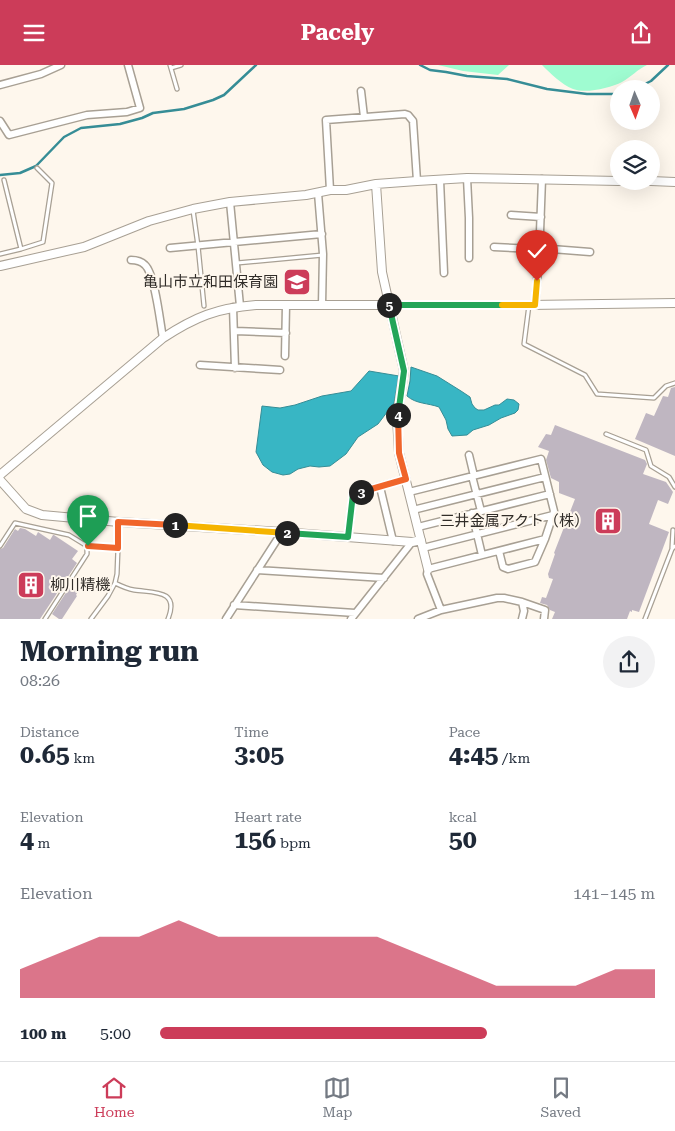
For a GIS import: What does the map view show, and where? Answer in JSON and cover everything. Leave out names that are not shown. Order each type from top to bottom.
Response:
[{"type":"street","points":[[0,85],[42,74],[61,65]]},
{"type":"street","points":[[0,121],[8,135],[86,115],[127,112],[140,108],[128,65]]},
{"type":"street","points":[[362,91],[364,117]]},
{"type":"street","points":[[330,190],[326,120],[405,114],[411,118],[413,121],[416,152],[417,181]]},
{"type":"street","points":[[467,178],[469,258]]},
{"type":"street","points":[[0,267],[84,247],[149,221],[193,209],[230,202],[318,193],[330,190],[346,190],[376,184],[467,178],[610,181]]},
{"type":"street","points":[[532,305],[539,258],[542,179]]},
{"type":"street","points":[[440,180],[444,273]]},
{"type":"street","points":[[660,181],[675,182]]},
{"type":"street","points":[[376,184],[382,272],[404,371],[397,417],[399,453],[418,527],[419,543],[428,569],[427,574],[441,610]]},
{"type":"street","points":[[318,193],[323,255],[322,305]]},
{"type":"street","points":[[230,202],[236,263],[235,368]]},
{"type":"street","points":[[511,215],[541,217]]},
{"type":"street","points":[[170,248],[322,234]]},
{"type":"street","points":[[494,247],[590,252]]},
{"type":"street","points":[[131,260],[138,260],[150,270],[163,338]]},
{"type":"street","points":[[0,475],[163,338],[188,323],[220,310],[237,307],[286,305],[675,303]]},
{"type":"street","points":[[285,356],[286,305]]},
{"type":"street","points":[[234,331],[286,333]]},
{"type":"street","points":[[200,365],[280,370]]},
{"type":"street","points":[[469,455],[481,511]]},
{"type":"street","points":[[409,492],[541,459],[554,511],[536,562],[508,569],[503,567],[499,551]]},
{"type":"street","points":[[413,510],[545,477]]},
{"type":"street","points":[[348,537],[353,494],[406,479]]},
{"type":"street","points":[[0,480],[26,509],[33,513],[52,517],[419,543],[477,534],[553,515]]},
{"type":"street","points":[[380,487],[393,541]]},
{"type":"street","points":[[418,527],[550,494]]},
{"type":"street","points":[[472,513],[482,555]]},
{"type":"street","points":[[226,619],[282,532]]},
{"type":"street","points":[[428,569],[545,539]]},
{"type":"street","points":[[234,605],[353,616],[384,578],[419,543]]},
{"type":"street","points":[[257,570],[384,578]]},
{"type":"street","points":[[418,619],[441,610],[497,598],[504,598],[545,610],[544,619]]},
{"type":"street","points":[[522,603],[524,611],[522,619]]},
{"type":"lane","points":[[177,89],[170,67],[181,65]]},
{"type":"lane","points":[[0,254],[43,242],[52,183],[37,169]]},
{"type":"lane","points":[[4,180],[21,249]]},
{"type":"lane","points":[[193,209],[204,306]]},
{"type":"lane","points":[[236,263],[323,255]]},
{"type":"lane","points":[[532,305],[524,344],[585,375],[597,394],[654,398],[666,386],[675,383]]},
{"type":"lane","points":[[606,434],[646,451],[651,466],[669,477],[675,487]]},
{"type":"lane","points":[[91,619],[115,583],[117,574],[118,522]]},
{"type":"lane","points":[[0,546],[15,523],[69,535],[88,546],[118,548]]},
{"type":"lane","points":[[645,619],[673,547],[674,529]]},
{"type":"lane","points":[[45,619],[87,554],[88,546]]},
{"type":"lane","points":[[115,583],[134,590],[164,594],[169,598],[170,602],[171,613],[168,619]]},
{"type":"green space","points":[[438,65],[509,65],[498,75],[463,71]]},
{"type":"green space","points":[[542,65],[647,65],[625,80],[610,80],[610,86],[598,90],[584,91],[573,89]]},
{"type":"water","points":[[411,367],[437,376],[461,391],[470,397],[472,404],[478,410],[499,405],[507,399],[514,400],[519,404],[518,410],[489,425],[473,430],[467,435],[452,436],[439,407],[418,402],[407,396]]},
{"type":"water","points":[[369,371],[399,376],[394,403],[378,424],[358,437],[346,454],[330,466],[310,466],[283,475],[272,472],[263,465],[256,452],[262,406],[280,408],[322,396],[351,391]]},
{"type":"building","points":[[675,387],[675,456],[635,439],[646,413],[654,416],[663,396],[668,397],[671,388]]},
{"type":"building","name":"三井金属アクト（株）","points":[[555,425],[645,460],[647,464],[643,474],[666,482],[673,492],[668,504],[658,500],[649,524],[669,532],[639,612],[630,611],[627,619],[552,619],[555,612],[550,610],[547,605],[540,603],[542,597],[546,598],[553,579],[549,578],[548,574],[575,499],[559,493],[559,482],[551,478],[546,460],[549,451],[538,447],[546,434],[551,435]]},
{"type":"building","name":"柳川精機","points":[[20,528],[36,536],[38,532],[50,540],[54,535],[78,551],[72,559],[77,563],[40,619],[0,619],[0,549],[3,548],[15,529],[18,531]]},
{"type":"building","points":[[75,579],[82,583],[77,596],[62,619],[59,619],[52,614]]},
{"type":"waterway","points":[[0,175],[20,173],[36,166],[64,137],[81,128],[120,124],[153,113],[184,109],[213,100],[224,95],[256,65]]},
{"type":"waterway","points":[[420,65],[430,70],[467,76],[507,79],[547,89],[587,94],[610,94]]},
{"type":"waterway","points":[[652,80],[668,65]]},
{"type":"place","name":"亀山市立和田保育園","points":[[297,282]]},
{"type":"place","name":"三井金属アクト（株）","points":[[608,521]]},
{"type":"place","name":"柳川精機","points":[[31,585]]},
{"type":"route","points":[[88,546],[118,548],[118,522],[348,537],[353,494],[406,479],[399,453],[397,417],[404,371],[389,305],[535,305],[537,281]]}]
